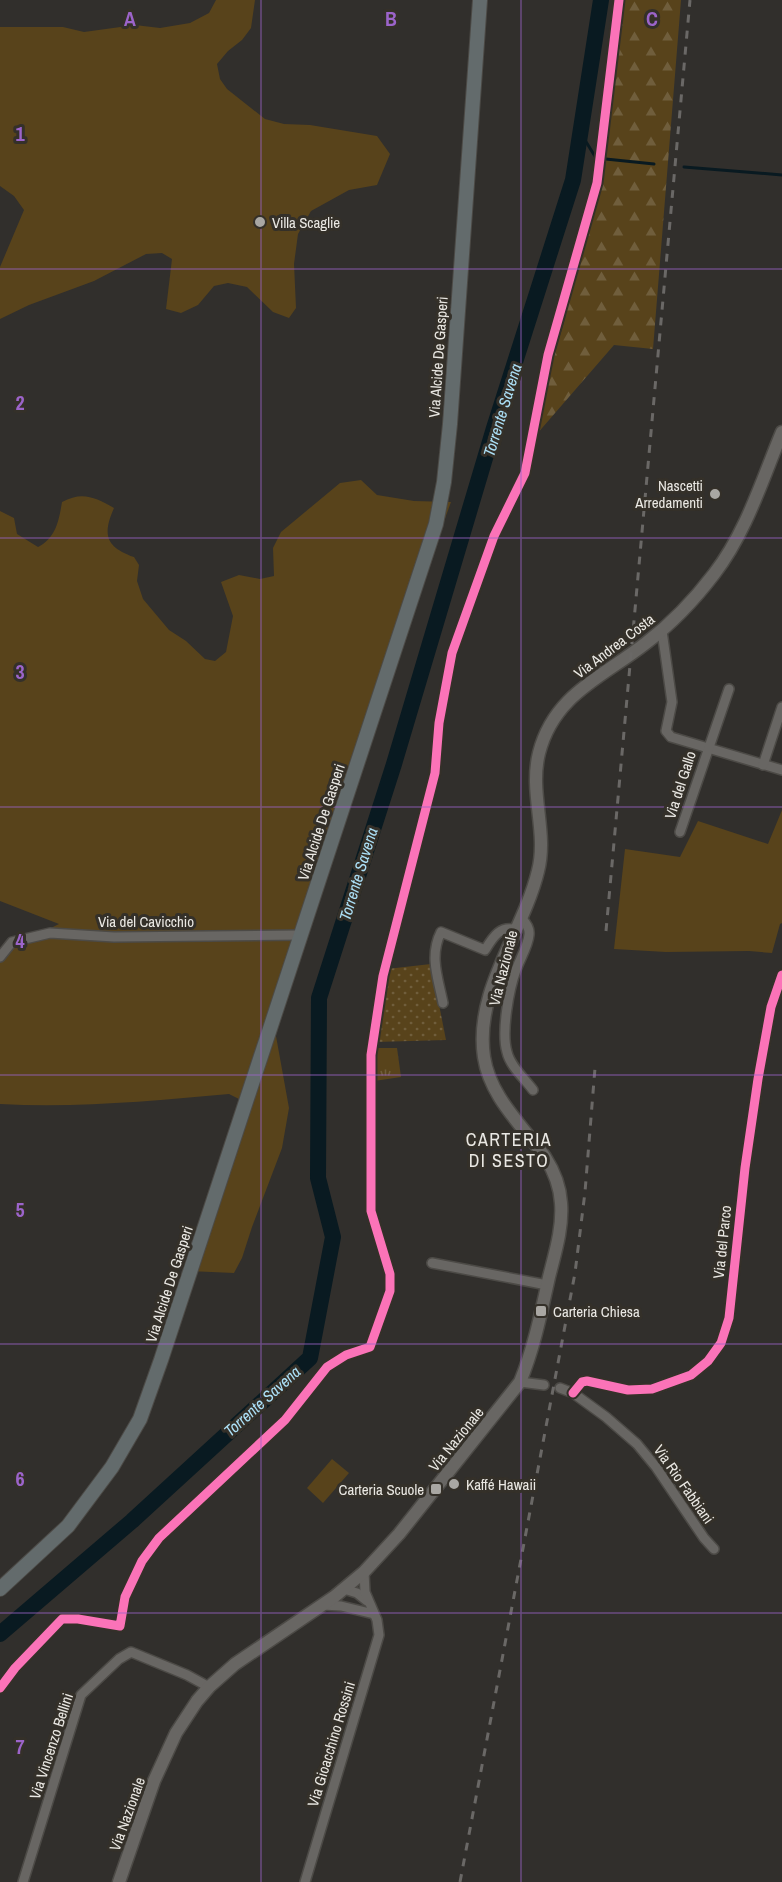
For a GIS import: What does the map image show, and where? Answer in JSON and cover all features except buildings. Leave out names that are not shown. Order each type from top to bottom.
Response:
[{"type":"main road","name":"Via Alcide De Gasperi","points":[[0,1589],[68,1526],[112,1467],[140,1419],[419,579],[438,513],[444,482],[480,0]]},
{"type":"main road","name":"Via Andrea Costa","points":[[538,869],[541,848],[536,799],[536,770],[540,748],[559,710],[590,681],[662,631],[714,574],[735,543],[782,432]]},
{"type":"main road","name":"Via Nazionale","points":[[119,1882],[154,1781],[176,1733],[209,1687],[236,1664],[323,1605],[364,1572],[413,1517],[520,1382],[530,1355],[547,1285],[561,1220],[561,1199],[557,1180],[546,1159],[493,1087],[483,1055],[484,1020],[489,998],[538,869]]},
{"type":"street","name":"Via del Gallo","points":[[662,631],[672,702],[666,730],[671,737],[782,770]]},
{"type":"street","name":"Via del Gallo","points":[[680,832],[729,689]]},
{"type":"street","points":[[763,765],[782,707]]},
{"type":"street","name":"Via Nazionale","points":[[443,1003],[433,959],[434,949],[441,932],[485,950],[498,931],[519,924],[529,928],[529,936],[508,998],[506,1052],[533,1090]]},
{"type":"street","name":"Via del Cavicchio","points":[[0,957],[12,942],[50,933],[114,937],[301,935]]},
{"type":"street","name":"Via del Parco","points":[[573,1393],[582,1382],[587,1381],[634,1391],[664,1386],[684,1379],[699,1370],[721,1343],[729,1318],[745,1168],[758,1079],[773,1000],[782,975]]},
{"type":"street","points":[[432,1263],[547,1285]]},
{"type":"street","points":[[520,1382],[544,1385]]},
{"type":"street","points":[[560,1388],[573,1393]]},
{"type":"street","name":"Via Rio Fabbiani","points":[[573,1393],[624,1431],[648,1456],[714,1548]]},
{"type":"street","name":"Via Gioacchino Rossini","points":[[305,1882],[380,1630],[367,1601],[364,1572]]},
{"type":"street","points":[[344,1589],[357,1593],[367,1601]]},
{"type":"street","points":[[344,1589],[358,1610]]},
{"type":"street","points":[[323,1605],[374,1614]]},
{"type":"street","name":"Via Vincenzo Bellini","points":[[23,1882],[81,1695],[119,1659],[131,1652],[187,1675],[209,1687]]},
{"type":"green space","points":[[216,0],[255,0],[251,28],[217,64],[220,79],[227,89],[265,119],[284,124],[310,125],[377,136],[390,154],[377,185],[349,190],[311,211],[298,234],[294,264],[296,308],[289,318],[273,312],[247,287],[228,283],[214,286],[198,305],[181,313],[166,309],[172,259],[162,253],[146,254],[94,281],[29,305],[0,319],[0,267],[24,210],[14,196],[0,186],[0,27],[63,27],[84,32],[135,25],[160,28],[190,23],[209,13]]},
{"type":"green space","points":[[621,0],[681,0],[653,349],[614,345],[536,435],[549,373],[565,319],[575,258],[597,195]]},
{"type":"green space","points":[[361,480],[377,495],[414,501],[451,502],[391,668],[274,1025],[289,1108],[282,1148],[242,1258],[234,1273],[189,1271],[241,1100],[229,1094],[86,1104],[0,1104],[0,953],[59,924],[0,901],[0,511],[14,518],[17,534],[38,547],[53,534],[62,502],[82,496],[101,501],[114,508],[108,526],[109,539],[117,549],[134,557],[139,565],[137,581],[143,599],[169,630],[186,641],[205,659],[215,661],[226,652],[233,616],[221,582],[239,575],[260,579],[274,576],[273,548],[281,532],[340,483]]},
{"type":"green space","points":[[782,810],[782,923],[772,953],[614,949],[625,849],[680,857],[698,821],[768,844]]},
{"type":"green space","points":[[431,964],[446,1040],[375,1042],[387,969]]},
{"type":"green space","points":[[376,1048],[397,1048],[401,1077],[374,1081]]},
{"type":"green space","points":[[332,1459],[349,1473],[323,1503],[307,1488]]},
{"type":"waterway","name":"Torrente Savena","points":[[0,1634],[132,1521],[310,1358],[333,1237],[318,1178],[319,998],[394,764],[494,428],[573,180],[601,0]]},
{"type":"waterway","points":[[580,132],[596,158],[654,164]]},
{"type":"waterway","points":[[684,167],[782,175]]},
{"type":"railway","points":[[606,931],[690,0]]},
{"type":"railway","points":[[460,1882],[575,1273],[585,1192],[595,1068]]},
{"type":"cycle path","points":[[0,1688],[15,1668],[62,1619],[78,1619],[120,1626],[125,1597],[142,1561],[159,1538],[285,1420],[327,1367],[346,1355],[370,1347],[390,1291],[390,1274],[371,1211],[371,1055],[383,976],[435,773],[439,723],[452,653],[494,536],[525,473],[548,355],[597,183],[619,0]]},
{"type":"cycle path","points":[[573,1393],[582,1382],[587,1381],[628,1390],[652,1389],[691,1375],[708,1361],[721,1343],[729,1318],[745,1168],[758,1079],[771,1007],[782,975]]},
{"type":"place","name":"Villa Scaglie","points":[[260,222]]},
{"type":"place","name":"Nascetti Arredamenti","points":[[715,494]]},
{"type":"place","name":"Carteria Chiesa","points":[[541,1311]]},
{"type":"place","name":"Kaffé Hawaii","points":[[454,1484]]},
{"type":"place","name":"Carteria Scuole","points":[[436,1489]]},
{"type":"district","name":"CARTERIA DI SESTO","points":[[509,1149]]}]
